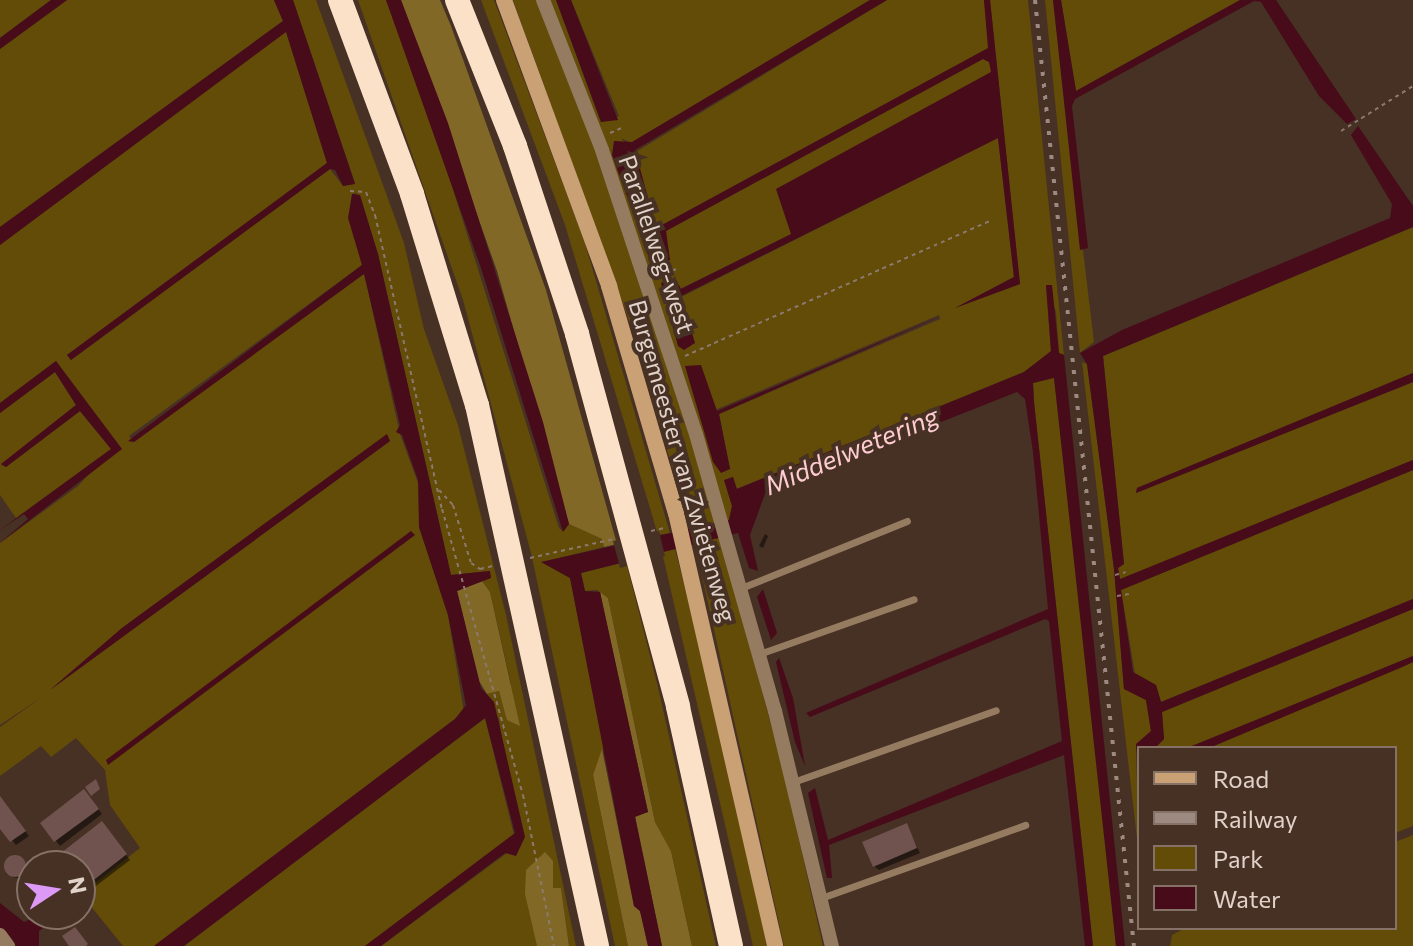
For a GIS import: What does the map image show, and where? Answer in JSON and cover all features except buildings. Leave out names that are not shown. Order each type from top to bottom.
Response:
[{"type":"highway","points":[[340,0],[444,292],[519,552],[521,584],[597,946]]},
{"type":"highway","points":[[457,0],[515,146],[633,530],[731,946]]},
{"type":"main road","name":"Burgemeester van Zwietenweg","points":[[504,0],[604,272],[677,519],[775,946]]},
{"type":"street","name":"Parallelweg-west","points":[[543,0],[627,225],[719,511],[793,782],[832,946]]},
{"type":"street","points":[[0,935],[8,946]]},
{"type":"lane","points":[[741,588],[907,521]]},
{"type":"lane","points":[[759,654],[914,599]]},
{"type":"lane","points":[[793,782],[996,710]]},
{"type":"lane","points":[[821,898],[1025,825]]},
{"type":"path","points":[[1341,131],[1352,127],[1413,86]]},
{"type":"path","points":[[350,191],[366,192],[375,215],[438,489],[509,738],[554,946]]},
{"type":"path","points":[[627,225],[655,215]]},
{"type":"path","points":[[673,362],[989,221]]},
{"type":"path","points":[[645,280],[676,269]]},
{"type":"path","points":[[438,489],[453,505],[471,563],[480,569],[496,565]]},
{"type":"path","points":[[693,520],[719,511]]},
{"type":"path","points":[[519,552],[677,519]]},
{"type":"path","points":[[1117,574],[1126,572]]},
{"type":"path","points":[[1117,596],[1129,594]]},
{"type":"green space","points":[[0,0],[51,0],[0,38]]},
{"type":"green space","points":[[67,0],[274,0],[283,21],[0,227],[0,49]]},
{"type":"green space","points":[[293,0],[316,0],[404,243],[424,329],[458,425],[506,615],[576,946],[569,946],[561,889],[554,889],[549,877],[533,921],[537,946],[381,946],[519,844],[499,720],[487,694],[499,691],[502,701],[511,684],[490,592],[482,581],[491,577],[489,571],[451,575],[378,254],[356,193],[352,194],[362,265],[129,436],[134,442],[364,273],[400,434],[421,491],[419,527],[448,615],[464,712],[154,946],[123,946],[96,913],[96,882],[140,848],[110,805],[105,770],[76,738],[51,757],[41,746],[0,776],[0,727],[42,697],[0,725],[0,543],[78,486],[116,445],[56,361],[0,403],[0,245],[286,31],[327,163],[67,355],[71,360],[330,169],[343,186],[355,183]],"holes":[[[386,435],[390,441],[50,690],[122,628]]]},
{"type":"green space","points":[[358,0],[386,0],[431,119],[559,528],[563,531],[569,524],[602,539],[604,547],[542,562],[570,578],[605,745],[593,775],[628,946],[615,946],[531,553],[463,300]]},
{"type":"green space","points":[[481,0],[494,0],[584,240],[670,533],[658,535],[565,225]]},
{"type":"green space","points":[[513,0],[556,0],[601,122],[619,116],[571,0],[870,0],[631,143],[621,138],[634,153],[887,0],[984,0],[989,48],[662,225],[652,224],[658,264],[669,260],[666,231],[983,59],[989,62],[992,71],[792,234],[680,289],[675,279],[695,343],[681,297],[998,138],[1014,277],[955,308],[1020,284],[990,0],[1028,0],[1064,355],[1059,353],[1056,312],[1046,285],[1051,352],[1024,372],[736,489],[733,477],[725,480],[732,506],[729,520],[690,530],[632,329]],"holes":[[[939,315],[940,319],[719,414],[730,469],[721,472],[715,410]]]},
{"type":"green space","points":[[1045,0],[1053,0],[1094,342],[1080,353]]},
{"type":"green space","points":[[1061,0],[1240,0],[1076,91]]},
{"type":"green space","points":[[1413,227],[1413,373],[1137,488],[1136,493],[1413,382],[1413,460],[1120,580],[1118,568],[1124,564],[1103,356]]},
{"type":"green space","points":[[1082,362],[1087,364],[1114,569],[1124,689],[1146,700],[1151,732],[1136,745],[1137,839]]},
{"type":"green space","points":[[55,372],[76,405],[1,465],[6,467],[80,411],[111,449],[16,518],[0,495],[0,413]]},
{"type":"green space","points":[[1054,377],[1116,946],[1093,946],[1034,402],[1033,383]]},
{"type":"green space","points":[[1413,470],[1413,599],[1161,702],[1156,685],[1135,674],[1121,590]]},
{"type":"green space","points":[[720,537],[782,765],[823,946],[784,946],[695,544]]},
{"type":"green space","points":[[675,549],[707,673],[767,946],[753,946],[662,552]]},
{"type":"green space","points":[[626,562],[658,687],[716,946],[692,946],[671,851],[655,822],[608,598],[597,590],[585,591],[581,573]]},
{"type":"green space","points":[[1413,609],[1413,656],[1192,746],[1157,746],[1164,739],[1162,712]]},
{"type":"green space","points":[[1413,662],[1413,826],[1397,832],[1397,746],[1214,746]]},
{"type":"green space","points":[[485,718],[514,835],[365,946],[184,946]]},
{"type":"green space","points":[[1413,835],[1413,946],[1170,946],[1172,935],[1181,930],[1397,930],[1397,841]]},
{"type":"shaded area","points":[[401,0],[440,0],[451,26],[546,290],[617,544],[604,547],[602,539],[569,524],[497,271]]},
{"type":"shaded area","points":[[482,581],[490,592],[520,726],[507,720],[499,691],[487,694],[479,681],[457,591]]},
{"type":"shaded area","points":[[600,592],[608,598],[655,822],[671,851],[692,946],[662,946],[635,816],[648,812]]},
{"type":"shaded area","points":[[602,749],[634,906],[640,911],[648,946],[628,946],[593,775]]},
{"type":"shaded area","points":[[545,852],[553,861],[553,888],[561,888],[569,946],[537,946],[525,894],[526,870]]},
{"type":"water","points":[[51,0],[67,0],[0,49],[0,38]]},
{"type":"water","points":[[274,0],[293,0],[355,184],[343,186],[335,170],[330,169],[71,360],[67,355],[327,163],[286,32],[0,245],[0,227],[283,21]]},
{"type":"water","points":[[386,0],[401,0],[448,123],[543,422],[569,524],[563,532],[482,271]]},
{"type":"water","points":[[556,0],[571,0],[618,120],[601,122]]},
{"type":"water","points":[[870,0],[887,0],[635,150],[650,205],[645,211],[632,210],[612,155],[614,141],[632,142]]},
{"type":"water","points":[[984,0],[990,0],[1020,284],[955,308],[1014,277],[998,138],[681,296],[695,343],[684,350],[678,346],[661,283],[675,278],[681,289],[791,234],[776,189],[991,72],[989,62],[983,59],[666,231],[670,260],[651,264],[640,232],[646,225],[662,225],[988,48]]},
{"type":"water","points":[[1053,0],[1061,0],[1076,91],[1240,0],[1276,0],[1356,119],[1347,124],[1319,96],[1261,2],[1254,1],[1075,99],[1072,106],[1088,248],[1080,250]]},
{"type":"water","points":[[1358,126],[1413,206],[1413,227],[1103,356],[1124,564],[1118,568],[1120,579],[1413,460],[1413,470],[1121,590],[1133,672],[1156,685],[1161,702],[1413,599],[1413,609],[1162,712],[1164,739],[1157,746],[1137,746],[1137,754],[1136,744],[1151,731],[1146,700],[1124,689],[1114,569],[1087,364],[1080,353],[1122,330],[1390,218],[1392,204],[1351,135]]},
{"type":"water","points":[[352,194],[360,195],[378,254],[451,575],[490,571],[491,578],[457,591],[481,688],[494,702],[525,837],[516,856],[505,853],[381,946],[365,946],[515,833],[485,718],[184,946],[154,946],[455,719],[466,705],[448,615],[419,527],[418,480],[402,435],[396,432],[400,425],[364,274],[134,442],[128,441],[362,265],[348,218]]},
{"type":"water","name":"Middelwetering","points":[[1046,285],[1052,285],[1059,353],[1064,355],[1125,946],[1116,946],[1054,378],[1033,383],[1034,402],[1093,946],[1085,946],[1064,755],[829,845],[832,878],[827,878],[808,793],[815,788],[828,840],[1062,741],[1049,621],[1045,619],[810,717],[806,713],[1048,609],[1033,452],[1025,399],[1017,392],[766,491],[750,535],[758,571],[749,568],[738,533],[581,573],[585,591],[600,592],[648,812],[635,817],[662,946],[648,946],[640,911],[634,906],[570,578],[541,562],[729,520],[732,506],[724,480],[733,477],[737,489],[1024,372],[1051,351]]},
{"type":"water","points":[[941,316],[719,414],[730,469],[721,473],[713,462],[685,366],[701,365],[717,411]]},
{"type":"water","points":[[56,361],[122,449],[0,543],[28,519],[24,514],[0,530],[111,449],[80,411],[6,467],[1,464],[76,405],[55,372],[0,413],[0,403]]},
{"type":"water","points":[[1413,373],[1413,382],[1136,493],[1137,488]]},
{"type":"water","points":[[387,434],[390,441],[50,690],[122,628]]},
{"type":"water","points":[[411,531],[415,535],[108,765],[106,760]]},
{"type":"water","points":[[763,589],[777,633],[771,640],[757,597]]},
{"type":"water","points":[[1413,656],[1413,662],[1400,668],[1214,746],[1192,746]]},
{"type":"water","points":[[779,658],[793,698],[805,766],[795,742],[776,662]]},
{"type":"water","points":[[0,903],[16,916],[16,930],[40,930],[39,946],[14,946],[0,928]]},
{"type":"pier","points":[[659,531],[665,556],[620,568],[613,541]]},
{"type":"railway","points":[[1035,0],[1134,946]]}]
